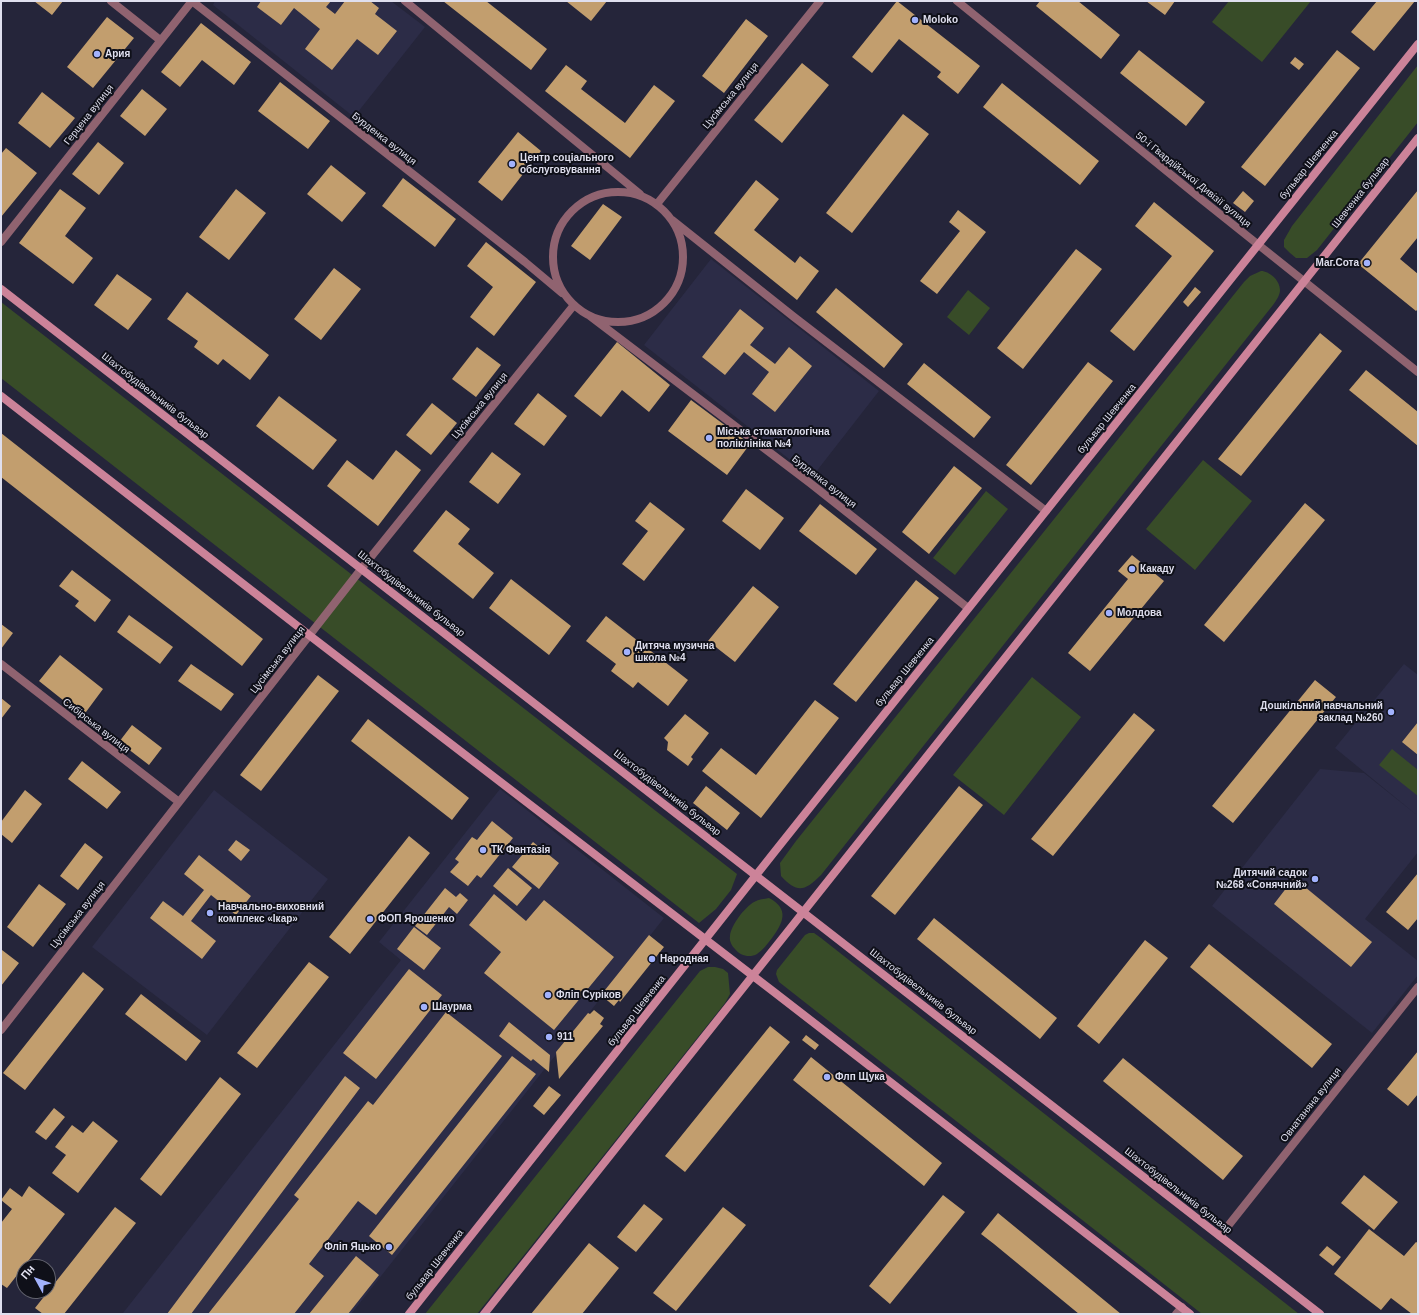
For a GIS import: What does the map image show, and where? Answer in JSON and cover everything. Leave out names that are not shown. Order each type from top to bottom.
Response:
[{"type":"main road","name":"бульвар Шевченка","points":[[409,1314],[968,608],[1418,44]]},
{"type":"main road","name":"Шевченка бульвар","points":[[1304,282],[1418,138]]},
{"type":"main road","points":[[484,1314],[1304,282]]},
{"type":"main road","name":"Шахтобудівельників бульвар","points":[[1,289],[362,568],[1320,1314]]},
{"type":"main road","points":[[1,396],[752,976],[1179,1311],[1190,1314]]},
{"type":"street","points":[[111,1],[160,40]]},
{"type":"street","name":"Герцена вулиця","points":[[1,242],[192,1]]},
{"type":"street","name":"Бурденка вулиця","points":[[192,1],[562,293]]},
{"type":"street","points":[[405,1],[642,196],[657,204],[672,220],[794,317],[1046,511]]},
{"type":"street","name":"Цусімська вулиця","points":[[657,204],[820,1]]},
{"type":"street","name":"50-ї Гвардійської Дивізії вулиця","points":[[957,1],[1304,282],[1418,372]]},
{"type":"street","points":[[642,196],[628,192],[616,191],[598,194],[578,205],[568,214],[559,228],[553,244],[552,254],[554,272],[556,281],[562,293],[574,305],[590,316],[606,322],[618,323],[634,321],[655,311],[666,302],[674,292],[682,272],[683,250],[680,234],[672,220]]},
{"type":"street","name":"Цусімська вулиця","points":[[1,1030],[309,635],[574,305]]},
{"type":"street","name":"Бурденка вулиця","points":[[590,316],[810,483],[968,608]]},
{"type":"street","name":"Сибірська вулиця","points":[[1,664],[179,802]]},
{"type":"street","name":"Овнатаняна вулиця","points":[[1220,1236],[1418,987]]},
{"type":"shaded area","points":[[215,1],[391,1],[425,27],[354,117],[213,5]]},
{"type":"shaded area","points":[[711,259],[879,391],[812,477],[644,345]]},
{"type":"shaded area","name":"Дошкільний навчальний заклад №260","points":[[1404,664],[1418,675],[1418,816],[1335,748]]},
{"type":"shaded area","name":"Дитячий садок №268 «Сонячний»","points":[[1320,769],[1364,773],[1418,816],[1418,852],[1365,919],[1418,961],[1418,975],[1372,1033],[1212,906]]},
{"type":"shaded area","points":[[500,789],[664,918],[351,1314],[124,1314],[123,1313],[401,960],[379,942]]},
{"type":"shaded area","name":"Навчально-виховний комплекс «Ікар»","points":[[214,790],[328,879],[207,1035],[92,947]]},
{"type":"green space","points":[[1229,1],[1311,1],[1262,62],[1212,22]]},
{"type":"green space","points":[[1418,65],[1418,122],[1317,250],[1307,258],[1296,258],[1284,247],[1284,240],[1292,226]]},
{"type":"green space","points":[[1264,271],[1274,277],[1280,286],[1277,300],[821,875],[810,885],[801,888],[796,888],[787,882],[781,876],[780,863],[796,841],[1244,282],[1250,276]]},
{"type":"green space","points":[[968,290],[990,308],[969,335],[947,317]]},
{"type":"green space","points":[[1,302],[737,874],[731,890],[716,909],[699,923],[1,378]]},
{"type":"green space","points":[[1203,460],[1252,501],[1195,570],[1146,529]]},
{"type":"green space","points":[[986,491],[1008,509],[955,575],[933,558]]},
{"type":"green space","points":[[1032,677],[1081,717],[1004,815],[953,775]]},
{"type":"green space","points":[[1392,749],[1418,770],[1418,796],[1379,765]]},
{"type":"green space","points":[[769,898],[776,902],[782,912],[779,927],[772,938],[757,954],[751,956],[742,955],[730,942],[733,927],[750,904],[758,900]]},
{"type":"green space","points":[[814,933],[821,938],[1299,1314],[1202,1314],[779,982],[776,974],[777,970],[805,935]]},
{"type":"green space","points":[[708,967],[723,969],[728,973],[730,994],[725,1003],[477,1314],[425,1314],[700,971]]},
{"type":"building","points":[[34,1],[63,1],[52,15]]},
{"type":"building","points":[[261,1],[331,1],[326,7],[335,14],[345,1],[370,1],[379,8],[375,14],[397,31],[378,55],[357,39],[332,70],[305,49],[320,29],[294,8],[281,25],[257,7]]},
{"type":"building","points":[[443,1],[486,1],[547,49],[531,70]]},
{"type":"building","points":[[566,1],[607,1],[591,21]]},
{"type":"building","points":[[897,1],[980,66],[958,94],[937,77],[941,72],[899,39],[872,73],[852,57]]},
{"type":"building","points":[[1040,1],[1078,1],[1120,35],[1101,59],[1036,6]]},
{"type":"building","points":[[1146,1],[1175,1],[1165,15]]},
{"type":"building","points":[[1377,1],[1415,1],[1374,51],[1351,32]]},
{"type":"building","points":[[107,17],[134,38],[93,88],[67,67]]},
{"type":"building","points":[[746,19],[768,36],[724,93],[702,76]]},
{"type":"building","points":[[201,23],[251,62],[234,85],[202,60],[180,87],[161,72]]},
{"type":"building","points":[[1139,50],[1205,102],[1186,126],[1120,73]]},
{"type":"building","points":[[1337,50],[1360,68],[1265,186],[1241,167]]},
{"type":"building","points":[[1295,57],[1304,64],[1299,70],[1290,63]]},
{"type":"building","points":[[802,63],[829,85],[782,143],[754,120]]},
{"type":"building","points":[[566,65],[587,81],[581,89],[625,123],[654,85],[675,101],[630,158],[545,91]]},
{"type":"building","points":[[280,82],[330,121],[308,149],[258,111]]},
{"type":"building","points":[[1002,83],[1099,161],[1080,185],[983,107]]},
{"type":"building","points":[[142,89],[167,109],[145,136],[120,116]]},
{"type":"building","points":[[42,92],[75,118],[50,148],[18,123]]},
{"type":"building","points":[[903,114],[929,134],[852,233],[826,213]]},
{"type":"building","name":"Центр соціального обслуговування","points":[[518,132],[541,151],[502,201],[478,182]]},
{"type":"building","points":[[98,142],[124,163],[99,195],[72,174]]},
{"type":"building","points":[[6,148],[37,173],[1,217],[1,154]]},
{"type":"building","points":[[331,165],[366,193],[342,222],[307,194]]},
{"type":"building","points":[[403,178],[456,219],[435,247],[382,206]]},
{"type":"building","points":[[756,180],[779,199],[754,230],[795,263],[800,256],[819,271],[797,300],[714,233]]},
{"type":"building","points":[[60,189],[86,208],[65,236],[93,258],[73,284],[19,243]]},
{"type":"building","points":[[236,189],[266,213],[229,260],[199,237]]},
{"type":"building","points":[[1418,190],[1418,237],[1400,259],[1418,274],[1418,309],[1416,311],[1358,264]]},
{"type":"building","points":[[1243,191],[1254,201],[1245,212],[1233,203]]},
{"type":"building","points":[[1154,202],[1214,251],[1134,351],[1110,331],[1172,256],[1135,226]]},
{"type":"building","points":[[603,204],[622,217],[590,260],[571,246]]},
{"type":"building","points":[[958,210],[986,232],[937,294],[920,281],[960,231],[949,222]]},
{"type":"building","points":[[486,242],[536,282],[494,336],[470,317],[493,287],[467,266]]},
{"type":"building","points":[[1076,249],[1102,269],[1023,369],[997,348]]},
{"type":"building","points":[[334,268],[361,289],[321,340],[294,319]]},
{"type":"building","points":[[117,274],[152,299],[128,330],[94,305]]},
{"type":"building","points":[[1195,287],[1201,292],[1188,307],[1183,302]]},
{"type":"building","points":[[836,288],[903,344],[884,368],[816,312]]},
{"type":"building","points":[[187,292],[269,355],[250,380],[223,359],[218,365],[194,347],[198,341],[167,319]]},
{"type":"building","points":[[740,309],[764,328],[750,345],[775,364],[789,347],[812,366],[775,412],[752,394],[769,372],[744,352],[725,375],[702,357]]},
{"type":"building","points":[[1320,333],[1342,351],[1241,476],[1218,459]]},
{"type":"building","points":[[617,342],[670,385],[649,412],[622,390],[601,417],[574,396]]},
{"type":"building","points":[[477,347],[501,365],[476,397],[452,379]]},
{"type":"building","points":[[1088,362],[1113,381],[1031,485],[1006,465]]},
{"type":"building","points":[[924,363],[991,417],[974,438],[907,384]]},
{"type":"building","points":[[1366,370],[1418,412],[1418,446],[1349,390]]},
{"type":"building","points":[[538,393],[567,416],[544,446],[514,424]]},
{"type":"building","points":[[279,396],[337,440],[313,470],[256,426]]},
{"type":"building","name":"Міська стоматологічна поліклініка №4","points":[[691,400],[750,444],[727,475],[668,431]]},
{"type":"building","points":[[432,403],[457,423],[431,455],[406,435]]},
{"type":"building","points":[[1,433],[263,639],[242,666],[1,477]]},
{"type":"building","points":[[396,450],[421,470],[378,526],[327,486],[347,460],[373,480]]},
{"type":"building","points":[[492,452],[521,474],[498,504],[469,482]]},
{"type":"building","points":[[954,466],[982,488],[929,554],[902,532]]},
{"type":"building","points":[[746,489],[784,518],[760,550],[722,521]]},
{"type":"building","points":[[650,502],[685,529],[644,581],[622,564],[648,531],[635,521]]},
{"type":"building","points":[[1305,503],[1325,520],[1224,642],[1204,625]]},
{"type":"building","points":[[820,504],[877,549],[856,575],[799,531]]},
{"type":"building","points":[[446,510],[470,529],[458,544],[494,573],[473,599],[413,551]]},
{"type":"building","points":[[1132,555],[1164,581],[1090,671],[1068,653],[1128,579],[1118,571]]},
{"type":"building","points":[[72,570],[111,600],[95,622],[75,606],[79,601],[59,586]]},
{"type":"building","points":[[511,579],[571,626],[549,655],[489,608]]},
{"type":"building","points":[[916,580],[939,598],[856,702],[833,684]]},
{"type":"building","points":[[753,586],[779,607],[735,662],[708,641]]},
{"type":"building","points":[[129,615],[173,647],[160,664],[117,632]]},
{"type":"building","name":"Дитяча музична школа №4","points":[[606,616],[688,680],[668,706],[638,682],[633,688],[611,671],[616,664],[586,641]]},
{"type":"building","points":[[1,624],[13,633],[1,649]]},
{"type":"building","points":[[60,655],[103,689],[83,716],[39,681]]},
{"type":"building","points":[[191,664],[234,694],[221,711],[178,681]]},
{"type":"building","points":[[318,675],[339,691],[261,791],[240,775]]},
{"type":"building","points":[[1315,680],[1336,697],[1233,823],[1212,806]]},
{"type":"building","points":[[1,698],[11,706],[1,719]]},
{"type":"building","points":[[815,700],[839,718],[761,818],[702,771],[721,748],[756,775]]},
{"type":"building","points":[[1134,713],[1155,730],[1053,856],[1031,839]]},
{"type":"building","points":[[685,714],[709,733],[691,757],[693,759],[688,766],[667,750],[668,742],[664,738]]},
{"type":"building","points":[[368,719],[469,798],[452,820],[351,741]]},
{"type":"building","points":[[1418,722],[1418,755],[1402,742]]},
{"type":"building","points":[[132,725],[162,748],[149,765],[119,742]]},
{"type":"building","points":[[82,761],[121,792],[107,809],[68,779]]},
{"type":"building","points":[[706,786],[740,813],[727,830],[693,803]]},
{"type":"building","points":[[959,786],[983,805],[895,915],[871,896]]},
{"type":"building","points":[[25,790],[42,804],[12,843],[1,834],[1,822]]},
{"type":"building","name":"ТК Фантазія","points":[[492,821],[513,838],[481,878],[477,875],[468,886],[450,872],[459,862],[455,859],[472,837],[477,840]]},
{"type":"building","points":[[409,836],[430,853],[350,954],[329,937]]},
{"type":"building","points":[[236,840],[250,850],[241,861],[228,850]]},
{"type":"building","points":[[533,842],[559,863],[539,889],[512,867]]},
{"type":"building","points":[[85,843],[103,857],[78,890],[60,876]]},
{"type":"building","points":[[199,855],[251,896],[236,915],[211,895],[191,921],[216,941],[202,959],[150,918],[163,901],[183,916],[204,890],[184,874]]},
{"type":"building","points":[[508,868],[532,888],[517,906],[493,886]]},
{"type":"building","points":[[1418,873],[1418,918],[1408,930],[1386,912]]},
{"type":"building","points":[[1294,878],[1372,942],[1351,967],[1274,904]]},
{"type":"building","points":[[39,884],[66,904],[33,947],[7,927]]},
{"type":"building","points":[[445,888],[456,897],[460,893],[468,900],[457,914],[449,907],[427,935],[415,926]]},
{"type":"building","points":[[494,894],[526,921],[544,900],[614,957],[554,1030],[484,973],[501,952],[469,925]]},
{"type":"building","points":[[934,918],[1057,1018],[1040,1039],[917,939]]},
{"type":"building","points":[[414,927],[441,948],[424,970],[397,949]]},
{"type":"building","points":[[649,935],[664,947],[620,1002],[619,1000],[614,1006],[602,996],[606,991],[605,990]]},
{"type":"building","points":[[1145,940],[1168,958],[1099,1044],[1077,1026]]},
{"type":"building","points":[[1209,944],[1332,1044],[1312,1068],[1190,967]]},
{"type":"building","points":[[2,950],[19,963],[1,986],[1,952]]},
{"type":"building","points":[[309,962],[329,977],[257,1068],[237,1053]]},
{"type":"building","points":[[409,969],[442,995],[376,1079],[343,1053]]},
{"type":"building","points":[[83,972],[104,989],[25,1090],[3,1073]]},
{"type":"building","points":[[141,994],[201,1041],[186,1061],[125,1014]]},
{"type":"building","points":[[594,1010],[604,1018],[600,1024],[603,1026],[559,1079],[556,1052],[588,1013],[590,1014]]},
{"type":"building","points":[[446,1012],[502,1056],[376,1215],[358,1201],[309,1264],[324,1276],[294,1314],[208,1314],[299,1199],[294,1195],[368,1101],[373,1105]]},
{"type":"building","points":[[509,1022],[550,1055],[549,1072],[533,1059],[531,1061],[499,1036]]},
{"type":"building","points":[[770,1026],[790,1042],[685,1172],[665,1156]]},
{"type":"building","points":[[806,1035],[819,1045],[815,1050],[802,1040]]},
{"type":"building","points":[[1418,1051],[1418,1094],[1408,1106],[1387,1089]]},
{"type":"building","points":[[512,1056],[536,1074],[392,1255],[369,1236]]},
{"type":"building","points":[[811,1057],[942,1163],[924,1186],[793,1080]]},
{"type":"building","points":[[1123,1058],[1243,1156],[1223,1180],[1103,1081]]},
{"type":"building","points":[[345,1076],[360,1088],[191,1314],[167,1314]]},
{"type":"building","points":[[220,1077],[241,1094],[161,1196],[140,1179]]},
{"type":"building","points":[[549,1086],[561,1095],[544,1115],[533,1106]]},
{"type":"building","points":[[54,1108],[65,1117],[46,1140],[35,1132]]},
{"type":"building","points":[[93,1121],[118,1141],[78,1193],[52,1173],[66,1155],[55,1147],[72,1125],[83,1133]]},
{"type":"building","points":[[1364,1175],[1398,1202],[1374,1230],[1341,1203]]},
{"type":"building","points":[[29,1186],[65,1214],[30,1259],[16,1259],[16,1277],[7,1288],[1,1284],[1,1223],[12,1209],[1,1200],[10,1188],[22,1197]]},
{"type":"building","points":[[943,1195],[965,1212],[890,1304],[869,1286]]},
{"type":"building","points":[[644,1204],[663,1219],[636,1252],[617,1237]]},
{"type":"building","points":[[115,1207],[136,1223],[64,1314],[43,1314],[35,1308],[42,1299],[56,1299],[56,1281]]},
{"type":"building","points":[[723,1207],[746,1225],[676,1311],[653,1293]]},
{"type":"building","points":[[998,1213],[1121,1314],[1079,1314],[981,1234]]},
{"type":"building","points":[[1369,1229],[1404,1256],[1416,1242],[1418,1243],[1418,1314],[1412,1314],[1391,1298],[1381,1310],[1334,1274]]},
{"type":"building","points":[[589,1243],[619,1268],[582,1314],[531,1314]]},
{"type":"building","points":[[1327,1246],[1341,1257],[1333,1266],[1319,1255]]},
{"type":"building","points":[[356,1256],[379,1275],[348,1314],[309,1314]]},
{"type":"place","name":"Moloko","points":[[915,20]]},
{"type":"place","name":"Ария","points":[[97,54]]},
{"type":"place","name":"Центр соціального обслуговування","points":[[512,164]]},
{"type":"place","name":"Маг.Сота","points":[[1367,263]]},
{"type":"place","name":"Міська стоматологічна поліклініка №4","points":[[709,438]]},
{"type":"place","name":"Какаду","points":[[1132,569]]},
{"type":"place","name":"Молдова","points":[[1109,613]]},
{"type":"place","name":"Дитяча музична школа №4","points":[[627,652]]},
{"type":"place","name":"Дошкільний навчальний заклад №260","points":[[1391,712]]},
{"type":"place","name":"ТК Фантазія","points":[[483,850]]},
{"type":"place","name":"Дитячий садок №268 «Сонячний»","points":[[1315,879]]},
{"type":"place","name":"Навчально-виховний комплекс «Ікар»","points":[[210,913]]},
{"type":"place","name":"ФОП Ярошенко","points":[[370,919]]},
{"type":"place","name":"Народная","points":[[652,959]]},
{"type":"place","name":"Фліп Суріков","points":[[548,995]]},
{"type":"place","name":"Шаурма","points":[[424,1007]]},
{"type":"place","name":"911","points":[[549,1037]]},
{"type":"place","name":"Флп Щука","points":[[827,1077]]},
{"type":"place","name":"Фліп Яцько","points":[[389,1247]]}]
